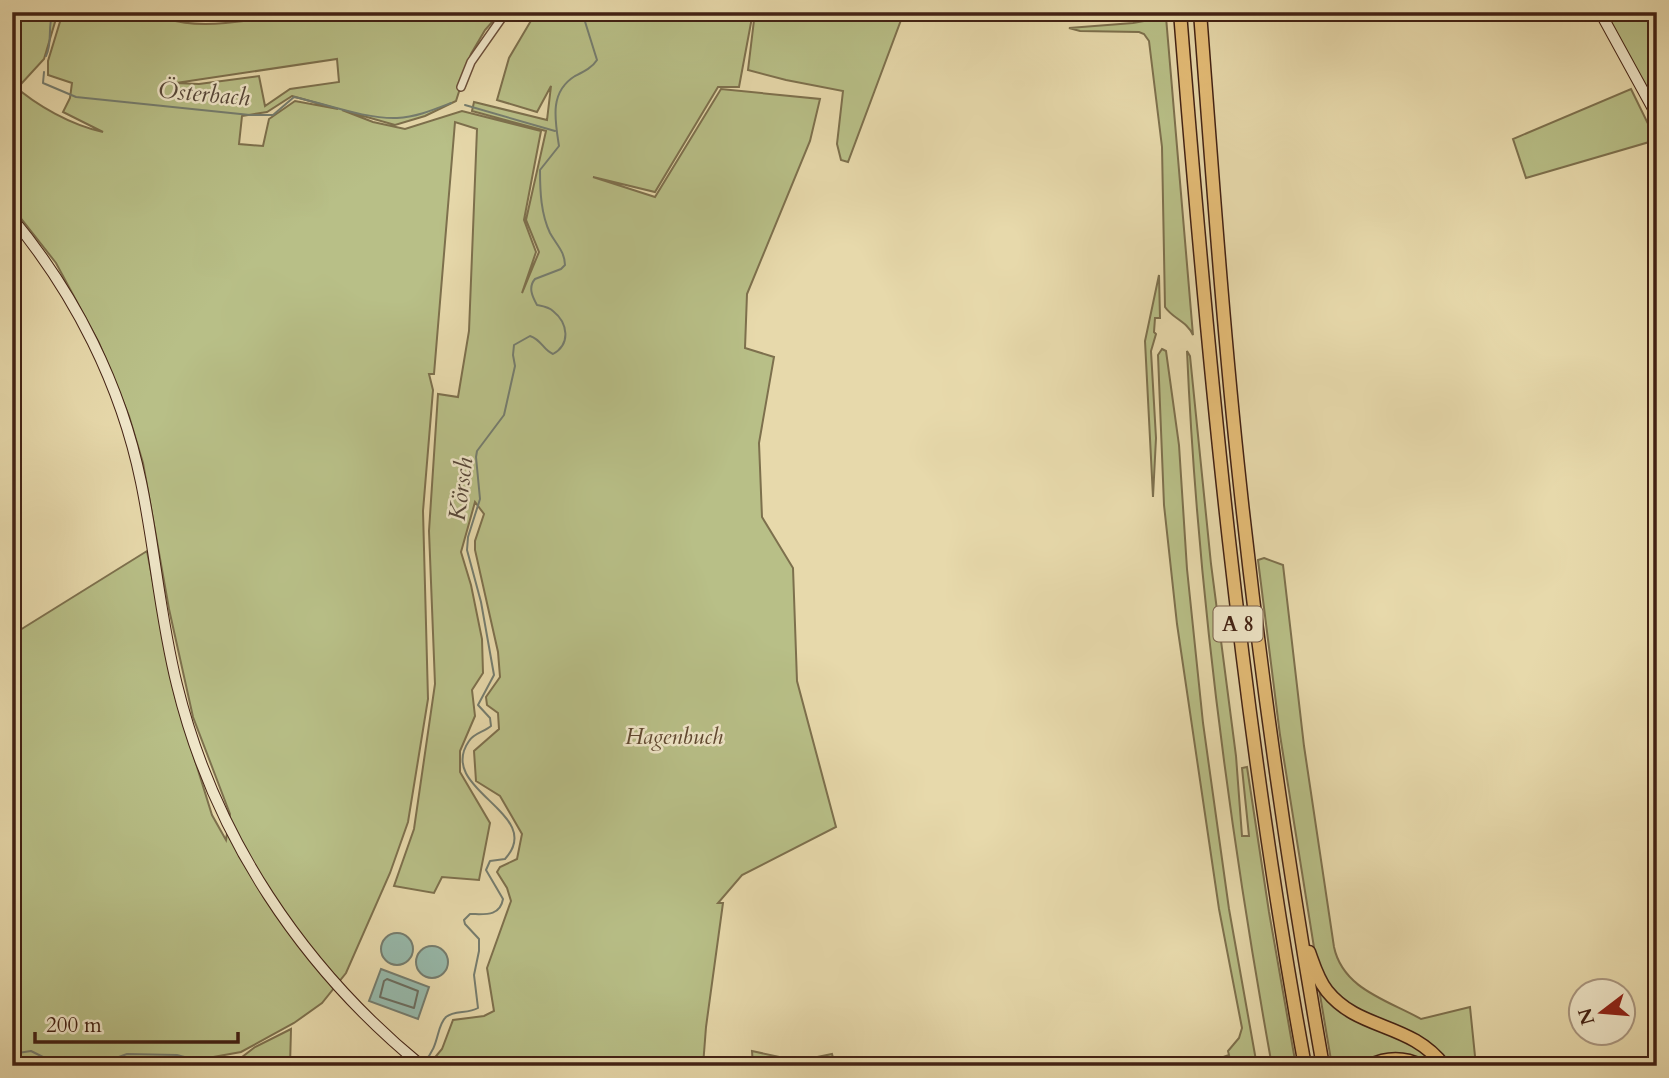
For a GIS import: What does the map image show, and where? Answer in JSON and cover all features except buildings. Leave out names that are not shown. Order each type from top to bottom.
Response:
[{"type":"highway","name":"A 8","points":[[1177,12],[1217,445],[1239,630],[1268,838],[1306,1066]]},
{"type":"highway","name":"A 8","points":[[1200,12],[1241,496],[1264,691],[1323,1066]]},
{"type":"highway","points":[[1300,933],[1323,986],[1339,1003],[1362,1018],[1412,1037],[1431,1051],[1444,1066]]},
{"type":"highway","points":[[1369,1066],[1392,1059],[1407,1060],[1422,1066]]},
{"type":"main road","points":[[1600,12],[1657,116]]},
{"type":"main road","points":[[12,218],[49,266],[78,314],[101,359],[120,408],[141,482],[177,687],[194,745],[241,850],[288,926],[349,1000],[422,1066]]},
{"type":"street","points":[[461,87],[475,55],[506,12]]},
{"type":"green space","points":[[12,12],[58,12],[44,59],[22,83],[12,72]]},
{"type":"green space","name":"Hagenbuch","points":[[63,12],[165,12],[168,19],[210,24],[256,19],[283,12],[501,12],[485,30],[471,54],[456,101],[425,116],[395,125],[342,110],[373,122],[405,129],[462,111],[541,131],[524,220],[536,252],[522,293],[539,252],[526,220],[546,131],[472,111],[474,102],[547,120],[551,86],[537,112],[497,100],[509,58],[532,19],[533,12],[753,12],[739,87],[718,87],[655,192],[593,177],[655,197],[721,89],[820,99],[810,141],[747,294],[745,348],[774,357],[759,443],[762,517],[793,568],[797,681],[836,827],[742,875],[718,903],[723,903],[703,1066],[431,1066],[442,1049],[453,1020],[484,1016],[494,1011],[487,968],[511,901],[497,872],[500,867],[517,859],[522,834],[500,796],[476,781],[474,751],[499,729],[498,713],[487,705],[486,697],[500,677],[498,652],[475,550],[475,541],[484,514],[475,502],[461,552],[482,639],[483,673],[472,690],[475,716],[460,751],[460,772],[490,823],[479,880],[442,877],[434,893],[394,886],[414,829],[435,684],[429,531],[438,394],[458,397],[469,331],[477,129],[455,122],[434,374],[429,374],[433,390],[423,511],[428,699],[408,822],[390,873],[346,973],[322,1003],[294,1023],[241,1052],[208,1058],[197,1066],[12,1066],[12,635],[147,551],[175,696],[212,815],[226,840],[230,814],[193,717],[169,609],[143,463],[129,416],[99,343],[56,263],[12,207],[12,84],[55,114],[103,132],[63,112],[70,98],[72,83],[48,75],[48,61]],"holes":[[[337,59],[339,82],[290,89],[265,106],[259,76],[199,84],[176,83]],[[292,96],[338,109],[295,101],[269,119],[263,146],[239,144],[242,116],[267,112]]]},
{"type":"green space","points":[[755,12],[904,12],[848,162],[841,160],[837,144],[843,91],[748,70]]},
{"type":"green space","points":[[1605,12],[1657,12],[1657,108]]},
{"type":"green space","points":[[1166,17],[1193,335],[1187,326],[1165,307],[1162,147],[1149,41],[1139,32],[1080,31],[1069,28],[1133,23]]},
{"type":"green space","points":[[1631,89],[1656,140],[1526,178],[1513,139]]},
{"type":"green space","points":[[1159,275],[1160,318],[1155,318],[1156,334],[1151,351],[1156,438],[1153,497],[1145,341]]},
{"type":"green space","points":[[1162,349],[1166,351],[1179,445],[1187,569],[1203,723],[1229,909],[1257,1066],[1214,1066],[1229,1055],[1228,1051],[1239,1038],[1242,1028],[1219,909],[1177,624],[1164,505],[1158,355]]},
{"type":"green space","points":[[1187,351],[1190,356],[1211,564],[1236,756],[1242,836],[1249,836],[1242,768],[1247,767],[1296,1066],[1272,1066],[1242,886],[1207,616],[1198,527]]},
{"type":"green space","points":[[1264,558],[1283,565],[1304,746],[1334,947],[1339,961],[1347,973],[1368,992],[1421,1019],[1470,1007],[1476,1066],[1447,1066],[1366,1017],[1334,995],[1316,960],[1280,735],[1258,560]]},
{"type":"green space","points":[[1319,989],[1400,1035],[1440,1066],[1428,1066],[1419,1061],[1332,1066]]},
{"type":"green space","points":[[291,1029],[290,1066],[210,1066],[217,1060],[242,1057],[255,1047]]},
{"type":"green space","points":[[752,1051],[798,1061],[832,1054],[835,1066],[753,1066]]},
{"type":"water","points":[[397,933],[408,938],[413,949],[408,960],[397,965],[386,960],[381,949],[386,938]]},
{"type":"water","points":[[432,946],[443,951],[448,962],[443,973],[432,978],[421,973],[416,962],[421,951]]},
{"type":"water","points":[[381,969],[429,987],[418,1019],[369,1001]]},
{"type":"waterway","name":"Österbach","points":[[46,56],[53,12]]},
{"type":"waterway","name":"Körsch","points":[[424,1062],[433,1049],[446,1017],[478,1008],[474,975],[479,939],[464,920],[470,914],[486,914],[499,909],[503,899],[486,870],[490,861],[505,859],[514,843],[512,828],[503,814],[466,774],[463,758],[471,738],[491,726],[490,718],[478,705],[494,675],[481,602],[467,550],[468,537],[480,499],[477,451],[504,415],[515,366],[514,345],[530,336],[553,354],[559,350],[565,339],[562,321],[551,310],[537,305],[531,288],[535,279],[565,265],[562,252],[550,233],[545,218],[540,170],[559,146],[556,107],[561,90],[597,60],[582,12]]},
{"type":"waterway","name":"Österbach","points":[[44,72],[43,83],[76,97],[250,115],[273,115],[294,97],[384,118],[411,116],[451,103]]},
{"type":"waterway","name":"Österbach","points":[[465,105],[555,131]]},
{"type":"waterway","points":[[12,1051],[31,1051],[53,1062],[100,1064],[127,1054],[177,1055],[218,1066]]}]
